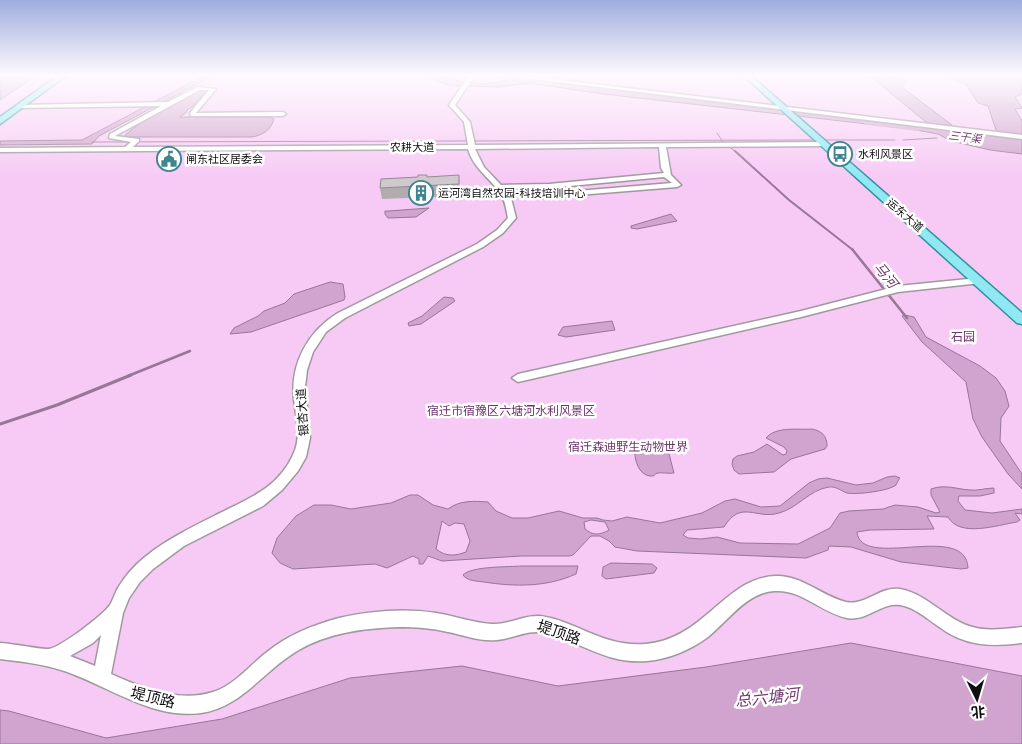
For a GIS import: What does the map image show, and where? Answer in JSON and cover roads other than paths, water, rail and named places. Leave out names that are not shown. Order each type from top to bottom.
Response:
[{"type":"main road","points":[[0,121],[16,110]]},
{"type":"main road","name":"运东大道","points":[[788,110],[1022,320]]},
{"type":"street","points":[[131,145],[137,140],[111,137],[158,110]]},
{"type":"street","points":[[195,110],[192,114],[283,114]]},
{"type":"street","name":"银杏大道","points":[[102,678],[115,611],[124,592],[135,576],[158,555],[257,502],[294,467],[301,453],[305,438],[299,388],[301,369],[318,334],[330,323],[358,308],[427,272],[469,254],[503,229],[512,218],[511,206],[502,187],[485,174],[476,161],[468,124],[456,110]]},
{"type":"street","points":[[793,110],[1022,137]]},
{"type":"street","name":"农耕大道","points":[[0,150],[131,145],[471,142],[662,146],[824,144]]},
{"type":"street","points":[[662,146],[665,168],[668,174],[666,175]]},
{"type":"street","points":[[502,187],[549,186],[666,175],[677,185],[541,196]]},
{"type":"street","points":[[518,378],[801,314],[898,289],[978,281]]},
{"type":"street","name":"堤顶路","points":[[0,651],[31,654],[61,662],[102,678],[125,690],[157,701],[188,705],[202,704],[232,693],[282,650],[307,636],[331,628],[395,620],[428,620],[495,632],[532,623],[545,624],[602,648],[626,653],[656,651],[678,645],[694,637],[736,600],[748,592],[775,583],[790,586],[851,611],[870,606],[879,600],[892,596],[902,597],[930,609],[962,632],[977,636],[1022,635]]},
{"type":"street","points":[[48,659],[87,637],[115,611]]},
{"type":"water","points":[[139,110],[149,110],[99,136],[92,144],[0,145],[0,141],[82,140]]},
{"type":"water","points":[[163,110],[188,110],[180,117],[269,117],[274,119],[266,131],[252,137],[125,137],[144,120]]},
{"type":"water","points":[[742,110],[781,110],[873,121],[885,126]]},
{"type":"water","points":[[911,110],[932,110],[952,125],[943,126],[927,123]]},
{"type":"water","points":[[989,110],[1015,110],[1022,121],[1022,154],[990,150],[951,141],[938,134],[900,127],[904,125],[998,136]]},
{"type":"water","points":[[429,208],[416,217],[388,218],[385,214],[385,211]]},
{"type":"water","points":[[671,214],[677,221],[637,229],[631,228],[631,226]]},
{"type":"water","points":[[330,282],[343,284],[344,300],[251,332],[230,334],[234,328],[264,311],[285,303],[294,294]]},
{"type":"water","points":[[444,297],[453,298],[455,301],[421,324],[409,326],[408,323],[422,316]]},
{"type":"water","points":[[902,316],[914,317],[926,337],[980,366],[996,378],[1005,391],[1009,406],[1001,418],[1000,441],[1022,474],[1022,489],[1008,474],[982,437],[973,419],[966,382],[922,342]]},
{"type":"water","points":[[612,321],[615,330],[566,337],[558,335],[563,327]]},
{"type":"water","points":[[812,429],[819,431],[825,437],[827,446],[825,449],[791,459],[774,472],[739,474],[734,470],[733,459],[737,456],[754,452],[767,444],[783,455],[786,454],[787,451],[784,447],[766,438],[770,434],[781,430]]},
{"type":"water","points":[[663,443],[668,450],[674,473],[660,473],[654,476],[646,475],[638,466],[635,450],[648,444]]},
{"type":"water","points":[[895,476],[900,478],[896,485],[892,487],[872,492],[847,493],[834,487],[829,487],[809,495],[786,511],[771,514],[743,512],[730,519],[724,527],[687,530],[683,535],[688,538],[701,539],[717,537],[740,543],[798,544],[830,528],[840,513],[883,509],[895,505],[918,507],[936,513],[940,512],[931,495],[931,489],[941,487],[973,490],[994,488],[994,493],[980,496],[959,496],[958,501],[965,510],[992,513],[1022,509],[1022,514],[1015,513],[1020,520],[1017,522],[990,527],[970,529],[961,527],[948,517],[927,516],[934,529],[857,532],[863,543],[876,547],[933,546],[950,548],[963,555],[968,568],[961,569],[901,562],[851,547],[829,546],[828,550],[806,558],[637,551],[615,547],[600,536],[591,536],[573,555],[569,556],[521,556],[442,561],[428,556],[423,564],[419,564],[419,559],[413,556],[387,568],[375,564],[293,569],[280,563],[272,553],[277,538],[296,516],[314,505],[331,505],[351,509],[391,503],[410,495],[418,495],[433,505],[448,509],[472,501],[488,502],[496,511],[512,518],[528,518],[559,511],[583,518],[612,521],[627,517],[660,523],[702,513],[725,501],[735,499],[761,507],[780,506],[809,483],[818,479],[827,478],[856,485],[873,483]],"holes":[[[591,520],[605,522],[609,530],[603,533],[591,533],[585,529],[584,522]],[[442,521],[449,526],[455,523],[464,524],[470,541],[466,552],[451,555],[436,549]]]},
{"type":"water","points":[[611,563],[652,564],[657,568],[654,573],[606,579],[602,576],[603,567]]},
{"type":"water","points":[[578,566],[576,574],[543,584],[531,585],[508,585],[475,581],[463,575],[482,568]]},
{"type":"water","name":"总六塘河","points":[[851,643],[1022,676],[1022,744],[0,744],[0,710],[106,738],[222,719],[350,678],[462,666],[558,686],[706,667]]},
{"type":"waterway","name":"三干渠","points":[[867,123],[918,129]]},
{"type":"waterway","name":"马河","points":[[717,133],[722,140]]},
{"type":"waterway","points":[[903,140],[937,138]]},
{"type":"waterway","points":[[92,142],[722,140]]},
{"type":"waterway","name":"马河","points":[[722,140],[736,152]]},
{"type":"waterway","points":[[722,140],[817,140]]},
{"type":"waterway","points":[[824,140],[895,140]]},
{"type":"waterway","name":"马河","points":[[735,151],[789,200],[852,250]]},
{"type":"waterway","name":"马河","points":[[852,250],[907,318]]},
{"type":"waterway","points":[[128,376],[190,351]]},
{"type":"waterway","points":[[0,424],[57,405],[131,375]]},
{"type":"place","name":"水利风景区","points":[[840,154]]},
{"type":"place","name":"闸东社区居委会","points":[[169,159]]},
{"type":"place","name":"运河湾自然农园-科技培训中心","points":[[421,193]]},
{"type":"park label","name":"石园","points":[[963,336]]},
{"type":"park label","name":"宿迁市宿豫区六塘河水利风景区","points":[[511,410]]},
{"type":"park label","name":"宿迁森迪野生动物世界","points":[[628,446]]}]
